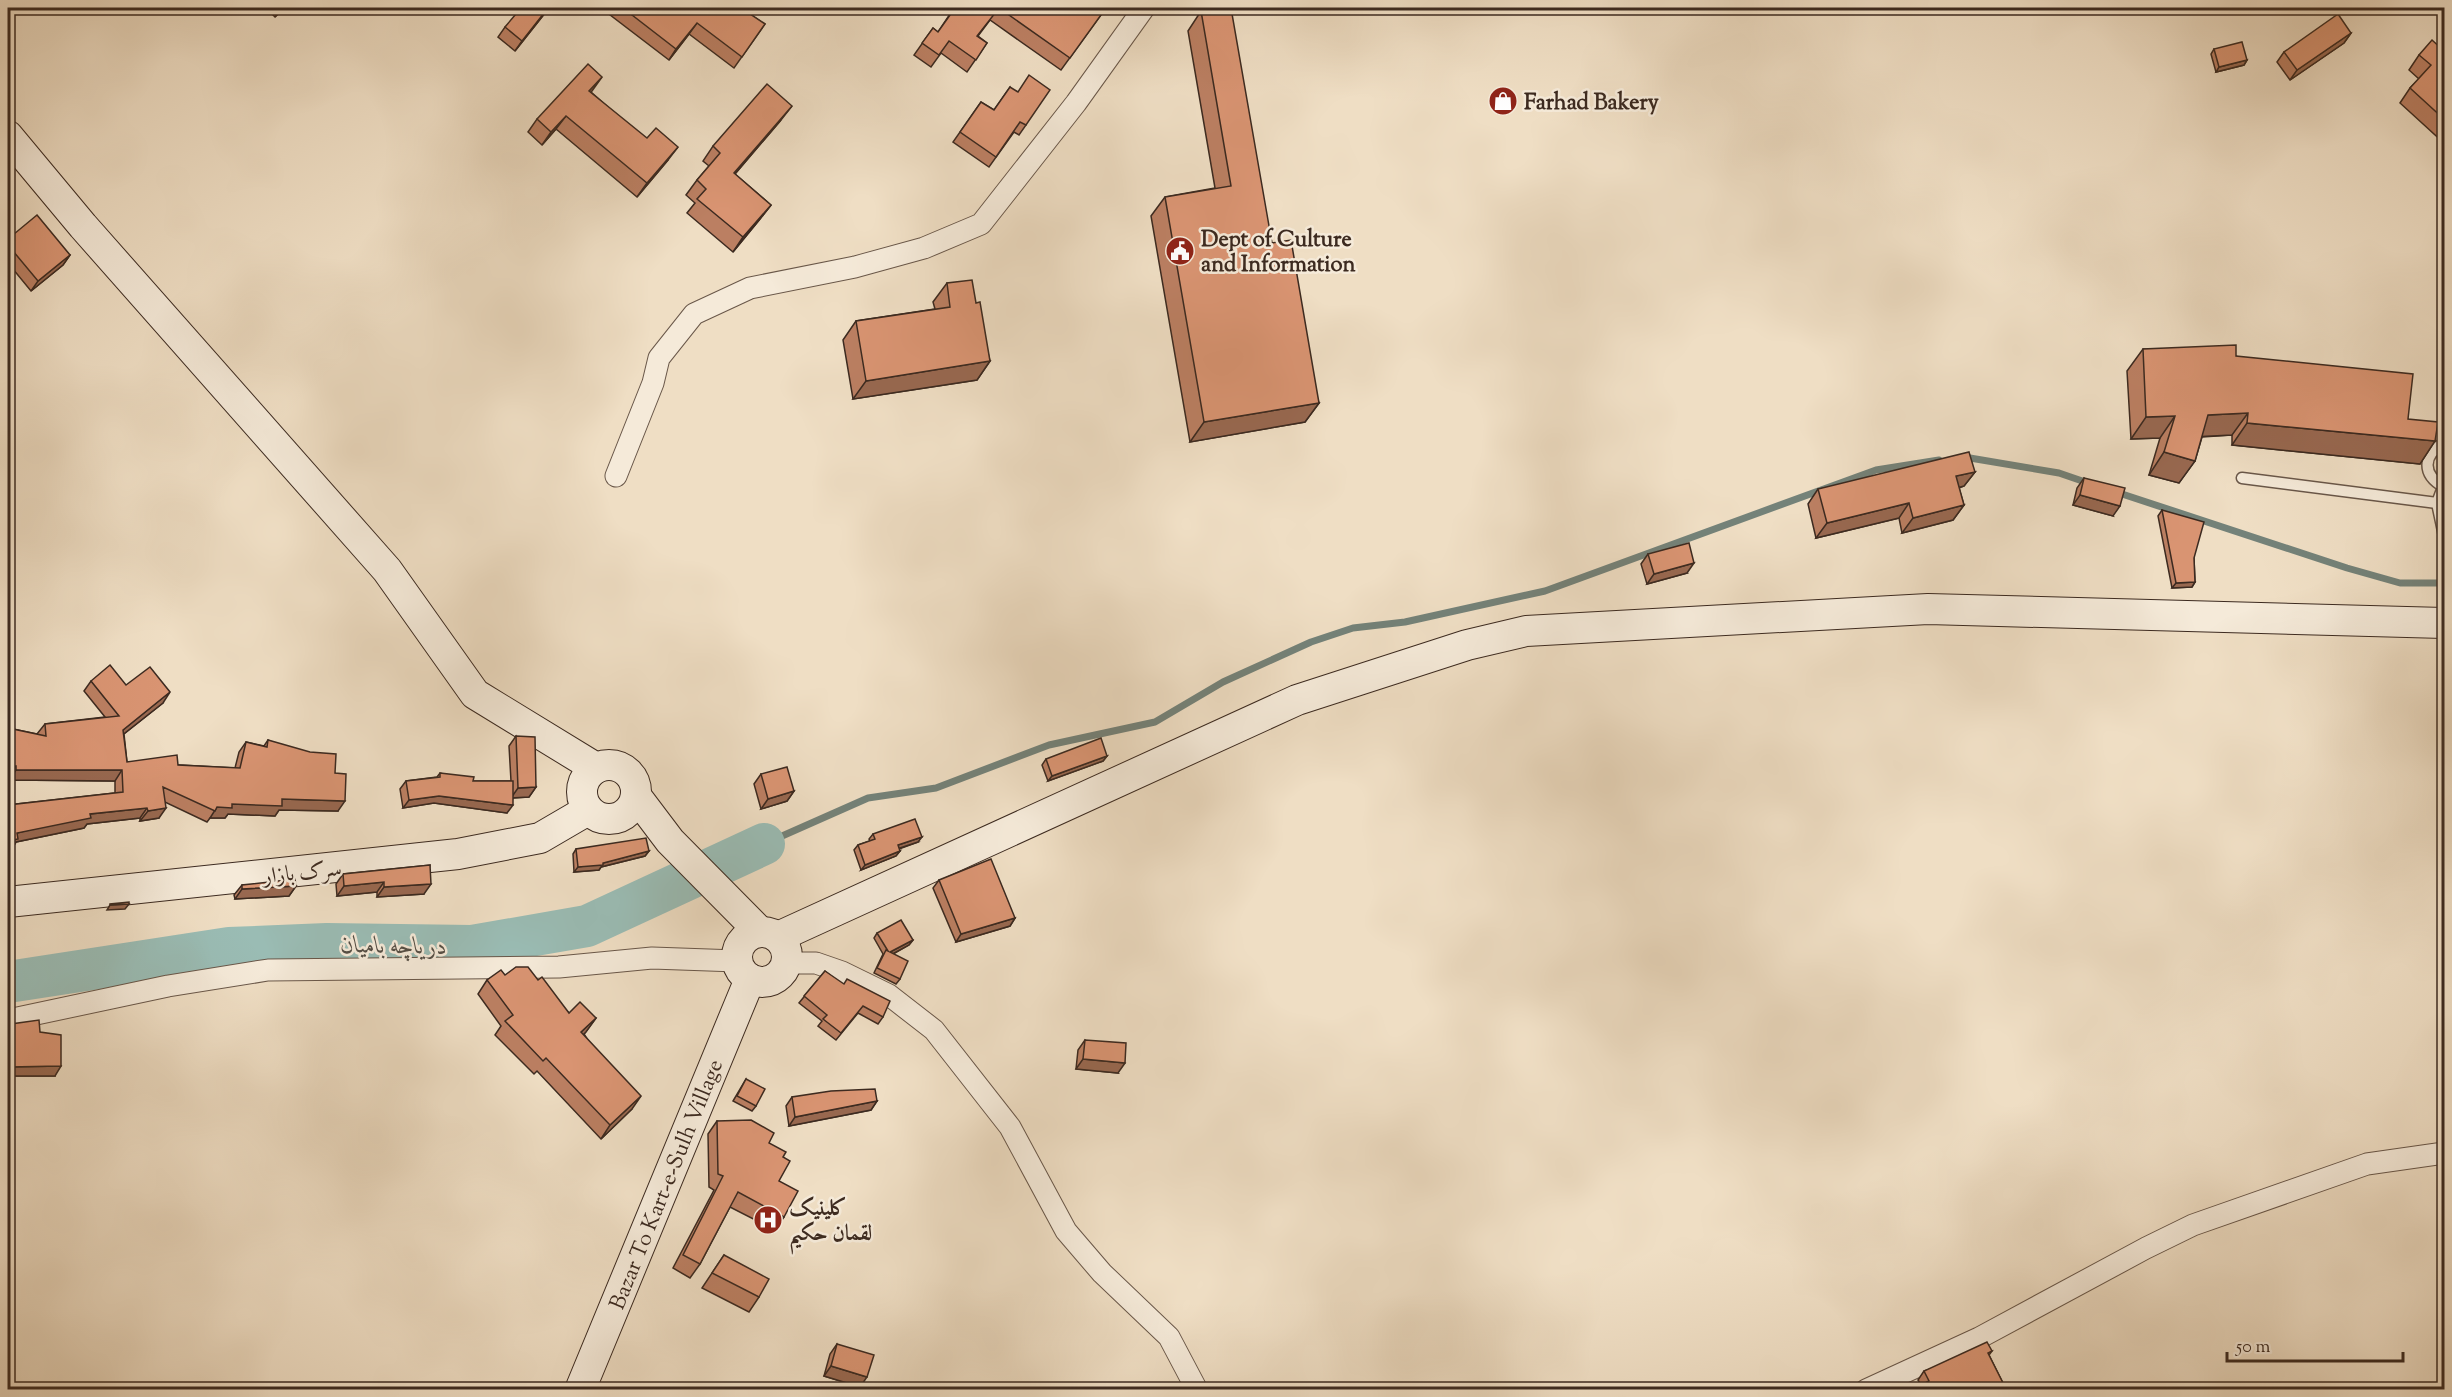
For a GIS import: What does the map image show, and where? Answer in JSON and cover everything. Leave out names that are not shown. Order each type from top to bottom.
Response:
[{"type":"main road","points":[[8,136],[83,226],[387,570],[475,694],[596,768]]},
{"type":"main road","points":[[631,805],[663,846],[725,906],[759,952],[1298,700],[1467,645],[1526,632],[1928,609],[2445,623]]},
{"type":"main road","points":[[611,765],[625,770],[634,781],[631,805],[619,818],[602,819],[588,810],[581,795],[584,779],[596,768],[611,765]]},
{"type":"main road","name":"سرک بازار","points":[[8,902],[458,854],[540,838],[588,810]]},
{"type":"main road","name":"Bazar To Kart-e-Sulh Village","points":[[580,1389],[759,952]]},
{"type":"street","points":[[616,476],[653,383],[659,358],[694,314],[750,288],[855,267],[924,248],[981,224],[1076,103],[1144,8]]},
{"type":"street","points":[[8,1020],[168,986],[267,970],[559,967],[652,958],[759,952],[816,963],[842,972],[888,995],[934,1030],[1011,1127],[1066,1231],[1102,1273],[1169,1337],[1197,1389]]},
{"type":"street","points":[[1866,1389],[1979,1338],[2193,1225],[2367,1164],[2445,1153]]},
{"type":"lane","points":[[2445,443],[2432,451],[2427,465],[2432,479],[2444,487],[2437,503],[2445,536]]},
{"type":"lane","points":[[2242,478],[2437,503]]},
{"type":"building","points":[[521,8],[548,8],[522,41],[505,27]]},
{"type":"building","points":[[623,8],[741,8],[765,24],[742,57],[697,23],[676,49]]},
{"type":"building","points":[[955,8],[999,8],[977,36],[987,43],[976,60],[949,41],[939,55],[922,43],[933,28],[938,32]]},
{"type":"building","points":[[999,8],[1106,8],[1070,58]]},
{"type":"building","points":[[1231,8],[1272,243],[1291,240],[1319,403],[1204,422],[1165,197],[1231,186],[1201,11]]},
{"type":"building","points":[[2338,14],[2351,33],[2297,70],[2284,52]]},
{"type":"building","points":[[2432,40],[2445,50],[2445,120],[2410,88],[2431,65],[2419,55]]},
{"type":"building","points":[[2242,42],[2247,60],[2219,67],[2214,49]]},
{"type":"building","points":[[588,64],[602,77],[589,91],[647,138],[656,128],[678,147],[647,183],[566,116],[551,132],[537,119]]},
{"type":"building","points":[[1029,75],[1050,90],[1026,125],[1020,122],[996,157],[960,132],[981,102],[994,110],[1010,87],[1018,92]]},
{"type":"building","points":[[767,84],[792,106],[734,173],[771,205],[743,237],[697,199],[706,189],[697,180],[720,153],[713,146]]},
{"type":"building","points":[[37,215],[70,255],[38,281],[8,245],[8,239]]},
{"type":"building","points":[[972,280],[976,303],[980,302],[990,361],[866,381],[856,321],[950,307],[947,283]]},
{"type":"building","points":[[2236,345],[2236,356],[2413,374],[2408,419],[2438,422],[2435,441],[2247,423],[2248,413],[2208,415],[2195,461],[2164,452],[2175,416],[2146,417],[2143,349]]},
{"type":"building","points":[[1969,452],[1975,472],[1956,476],[1964,505],[1913,518],[1909,503],[1827,523],[1818,489]]},
{"type":"building","points":[[2084,478],[2125,488],[2120,506],[2080,495]]},
{"type":"building","points":[[2162,510],[2204,522],[2194,558],[2195,582],[2176,583]]},
{"type":"building","points":[[1689,543],[1694,563],[1654,574],[1648,554]]},
{"type":"building","points":[[110,665],[126,685],[150,667],[170,692],[123,730],[127,762],[177,755],[178,765],[240,768],[246,742],[267,747],[268,740],[310,752],[336,754],[335,773],[346,774],[345,801],[282,799],[282,806],[232,804],[232,808],[217,807],[215,811],[163,787],[166,808],[90,814],[91,818],[17,833],[18,839],[8,841],[8,805],[123,792],[122,770],[16,770],[16,766],[8,766],[8,728],[46,736],[45,724],[119,716],[91,681]]},
{"type":"building","points":[[516,736],[535,737],[536,787],[518,788]]},
{"type":"building","points":[[1101,738],[1107,756],[1052,776],[1046,759]]},
{"type":"building","points":[[787,767],[794,791],[768,799],[761,774]]},
{"type":"building","points":[[440,773],[474,777],[473,781],[513,781],[513,805],[439,796],[409,800],[406,781],[440,777]]},
{"type":"building","points":[[915,819],[922,837],[898,845],[900,851],[865,865],[858,845],[875,839],[873,834]]},
{"type":"building","points":[[646,838],[649,851],[603,863],[603,865],[578,867],[576,849]]},
{"type":"building","points":[[991,859],[1015,918],[961,934],[939,880]]},
{"type":"building","points":[[430,865],[431,884],[384,887],[384,882],[344,886],[343,874]]},
{"type":"building","points":[[295,879],[296,886],[242,889],[242,885]]},
{"type":"building","points":[[129,902],[129,904],[110,905],[110,904]]},
{"type":"building","points":[[901,920],[913,940],[890,952],[908,961],[900,979],[877,968],[886,950],[888,951],[877,933]]},
{"type":"building","points":[[516,967],[528,967],[538,980],[542,977],[569,1013],[580,1002],[596,1018],[581,1032],[641,1096],[610,1125],[546,1058],[543,1061],[505,1021],[513,1015],[487,980],[501,970],[505,975]]},
{"type":"building","points":[[825,971],[844,984],[847,979],[890,1001],[883,1017],[863,1006],[841,1033],[823,1019],[827,1015],[804,996]]},
{"type":"building","points":[[39,1020],[40,1032],[61,1035],[61,1066],[8,1067],[8,1032],[12,1032],[11,1024]]},
{"type":"building","points":[[1085,1040],[1126,1043],[1125,1063],[1083,1059]]},
{"type":"building","points":[[746,1079],[765,1089],[756,1106],[737,1096]]},
{"type":"building","points":[[875,1089],[877,1101],[795,1117],[792,1097],[831,1091]]},
{"type":"building","points":[[751,1120],[774,1133],[769,1143],[786,1152],[783,1157],[790,1161],[779,1181],[798,1191],[784,1217],[738,1192],[700,1264],[683,1255],[723,1176],[718,1174],[717,1121]]},
{"type":"building","points":[[724,1255],[769,1279],[759,1297],[712,1273]]},
{"type":"building","points":[[1987,1342],[1992,1351],[1988,1353],[2006,1389],[1913,1389],[1929,1381],[1924,1371]]},
{"type":"building","points":[[837,1344],[874,1355],[867,1377],[831,1366]]},
{"type":"waterway","points":[[1964,457],[2059,473],[2091,484]]},
{"type":"waterway","points":[[764,844],[868,798],[936,788],[1049,745],[1155,722],[1223,682],[1311,642],[1353,628],[1405,622],[1545,591],[1876,470],[1939,460]]},
{"type":"waterway","points":[[2116,492],[2347,568],[2400,583],[2444,583]]},
{"type":"waterway","name":"دریاچه بامیان","points":[[8,982],[229,948],[327,944],[472,946],[587,926],[764,844]]},
{"type":"place","name":"Farhad Bakery","points":[[1503,101]]},
{"type":"place","name":"Dept of Culture and Information","points":[[1180,251]]},
{"type":"place","name":"کلینیک لقمان حکیم","points":[[768,1220]]}]
